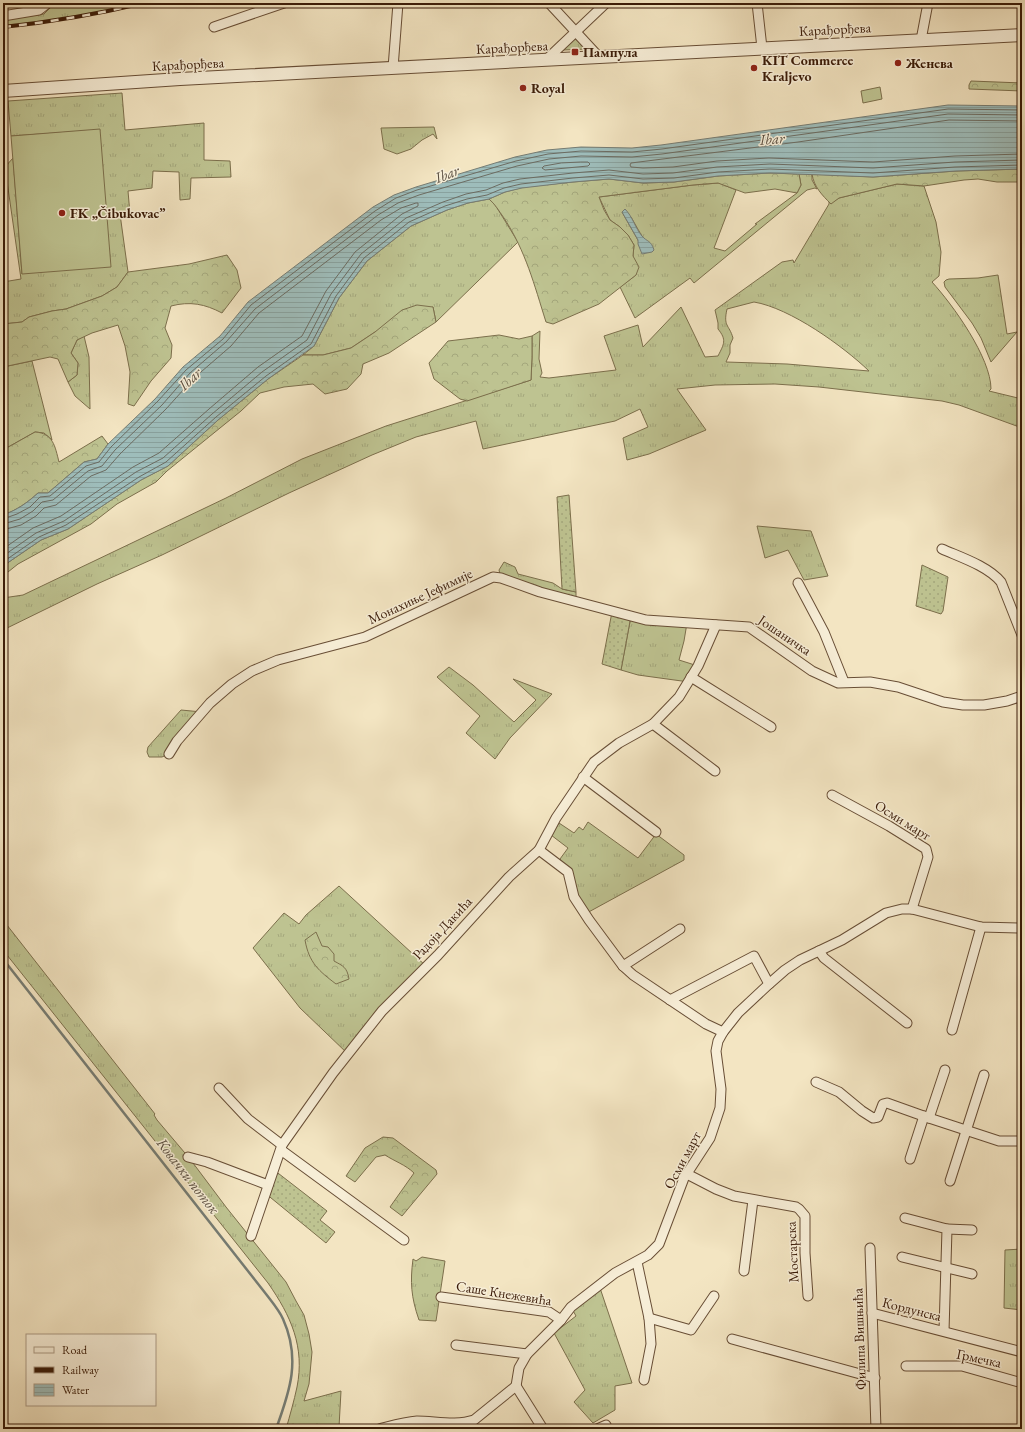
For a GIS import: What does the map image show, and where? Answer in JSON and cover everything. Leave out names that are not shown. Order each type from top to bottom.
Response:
[{"type":"street","points":[[3,16],[39,10],[48,3]]},
{"type":"street","points":[[214,27],[284,3]]},
{"type":"street","points":[[393,68],[398,3]]},
{"type":"street","points":[[549,3],[599,57]]},
{"type":"street","points":[[546,60],[606,3]]},
{"type":"street","points":[[757,3],[762,48]]},
{"type":"street","points":[[921,40],[928,3]]},
{"type":"street","name":"Карађорђева","points":[[3,91],[180,79],[1022,35]]},
{"type":"street","points":[[942,549],[979,566],[998,578],[1001,582],[1022,635]]},
{"type":"street","name":"Монахиње Јефимије","points":[[169,754],[177,742],[210,703],[232,684],[252,671],[278,660],[365,637],[424,611],[493,577],[501,578],[540,592],[646,620],[716,625]]},
{"type":"street","name":"Јошаничка","points":[[798,583],[824,632],[844,682]]},
{"type":"street","points":[[716,625],[698,666],[679,697],[653,724],[619,743],[594,762],[556,818],[539,850],[568,872],[574,897],[622,966],[706,1024],[722,1032]]},
{"type":"street","name":"Јошаничка","points":[[716,625],[749,627],[812,671],[833,681],[870,682],[898,687],[943,702],[963,705],[984,705],[1007,701],[1022,696]]},
{"type":"street","points":[[691,677],[771,727]]},
{"type":"street","points":[[653,724],[715,771]]},
{"type":"street","points":[[583,777],[656,832]]},
{"type":"street","name":"Осми март","points":[[832,795],[889,826],[926,849],[928,857],[912,909]]},
{"type":"street","name":"Радоја Дакића","points":[[250,1236],[281,1147],[333,1073],[382,1011],[438,955],[509,877],[539,850]]},
{"type":"street","name":"Осми март","points":[[516,1386],[519,1368],[527,1354],[561,1320],[571,1307],[615,1273],[648,1255],[659,1244],[682,1183],[710,1138],[720,1108],[721,1089],[716,1051],[719,1037],[738,1014],[769,984],[785,970],[800,960],[842,940],[886,913],[902,909],[912,909],[981,927],[1022,928]]},
{"type":"street","points":[[952,1030],[981,927]]},
{"type":"street","points":[[622,966],[680,929]]},
{"type":"street","points":[[819,951],[824,958],[906,1023]]},
{"type":"street","points":[[670,1000],[754,956],[769,984]]},
{"type":"street","points":[[910,1159],[945,1070]]},
{"type":"street","points":[[950,1181],[984,1075]]},
{"type":"street","points":[[816,1082],[838,1092],[873,1118],[878,1117],[883,1105],[886,1103],[999,1141],[1022,1141]]},
{"type":"street","points":[[219,1088],[248,1118],[281,1147],[404,1240]]},
{"type":"street","points":[[188,1157],[207,1162],[268,1185]]},
{"type":"street","name":"Мостарска","points":[[687,1174],[728,1194],[796,1207],[804,1213],[808,1296]]},
{"type":"street","points":[[744,1271],[753,1200]]},
{"type":"street","points":[[905,1218],[947,1229],[972,1230]]},
{"type":"street","name":"Кордунска","points":[[944,1331],[947,1229]]},
{"type":"street","name":"Филипа Вишњића","points":[[870,1248],[876,1429]]},
{"type":"street","points":[[902,1257],[972,1274]]},
{"type":"street","points":[[637,1262],[649,1318],[651,1344],[644,1380]]},
{"type":"street","points":[[649,1318],[692,1330],[714,1296]]},
{"type":"street","name":"Саше Кнежевића","points":[[441,1297],[549,1312],[561,1320]]},
{"type":"street","name":"Кордунска","points":[[872,1314],[944,1331],[1022,1352]]},
{"type":"street","points":[[732,1339],[875,1378]]},
{"type":"street","points":[[456,1345],[527,1354]]},
{"type":"street","name":"Грмечка","points":[[906,1366],[962,1366],[1022,1383]]},
{"type":"street","points":[[379,1429],[415,1421],[453,1426],[474,1420],[516,1386],[543,1429]]},
{"type":"street","points":[[597,1429],[606,1425]]},
{"type":"green space","points":[[55,3],[144,3],[109,11],[39,23],[3,27],[3,20],[44,14]]},
{"type":"green space","points":[[576,38],[586,49],[563,50],[572,40]]},
{"type":"green space","points":[[971,81],[1022,83],[1022,91],[969,89]]},
{"type":"green space","points":[[880,87],[882,99],[863,103],[861,91]]},
{"type":"green space","points":[[122,93],[125,130],[204,123],[204,160],[230,161],[231,177],[191,178],[190,199],[180,200],[179,172],[153,171],[152,188],[128,191],[130,214],[120,214],[128,272],[117,287],[102,296],[66,309],[29,317],[22,322],[3,324],[3,282],[21,279],[5,167],[13,158],[22,274],[100,130],[11,136],[8,101]]},
{"type":"green space","points":[[434,127],[437,139],[433,134],[422,140],[411,149],[397,154],[384,149],[381,128]]},
{"type":"green space","name":"FK „Čibukovac”","points":[[100,129],[111,267],[22,274],[11,136]]},
{"type":"green space","points":[[1022,169],[1022,184],[1020,182],[997,182],[978,179],[924,186],[897,184],[839,198],[831,204],[817,187],[812,174],[873,177],[956,171]]},
{"type":"green space","points":[[770,173],[799,174],[801,185],[797,193],[775,189],[745,193],[718,183],[599,197],[610,220],[628,235],[634,245],[633,256],[639,267],[636,275],[599,304],[553,324],[546,322],[529,268],[512,231],[495,205],[489,199],[505,192],[524,187],[573,182],[609,179],[643,183],[674,182],[718,176]]},
{"type":"green space","points":[[799,174],[812,174],[812,180],[817,189],[807,190],[694,283],[690,278],[635,318],[620,287],[636,275],[633,256],[634,245],[628,235],[610,220],[599,197],[719,183],[736,190],[714,248],[725,251],[757,224],[755,224],[797,193],[801,185]],"holes":[[[622,212],[631,217],[643,238],[639,242]]]},
{"type":"green space","points":[[897,184],[924,186],[936,222],[941,252],[939,276],[932,282],[960,318],[978,348],[985,362],[989,376],[991,389],[989,391],[1022,399],[1022,428],[959,405],[942,401],[819,387],[775,384],[715,385],[677,389],[706,430],[649,454],[627,460],[623,438],[648,427],[640,409],[615,421],[483,449],[476,421],[416,437],[372,455],[289,493],[162,555],[97,584],[3,630],[3,598],[23,595],[226,498],[302,459],[386,426],[531,380],[532,336],[540,331],[539,359],[542,373],[540,377],[549,378],[616,370],[604,336],[638,325],[643,347],[681,307],[705,357],[718,356],[724,339],[718,329],[715,310],[782,262],[793,260],[794,263],[829,204],[829,201],[831,203],[839,198]],"holes":[[[754,302],[784,312],[815,329],[869,371],[787,364],[726,362],[730,353],[730,345],[733,338],[726,322],[727,309]]]},
{"type":"green space","points":[[489,199],[494,203],[518,242],[436,322],[433,307],[375,332],[351,348],[323,355],[303,355],[314,346],[339,298],[367,261],[411,226],[447,210],[468,203]]},
{"type":"green space","points":[[227,255],[237,270],[241,288],[222,313],[210,307],[197,304],[178,304],[171,306],[165,328],[172,345],[171,358],[151,381],[134,406],[128,404],[130,372],[125,346],[118,325],[92,333],[77,340],[71,353],[78,363],[77,375],[68,382],[58,359],[50,357],[3,367],[3,324],[22,322],[29,317],[66,309],[102,296],[117,287],[128,272],[189,264]]},
{"type":"green space","points":[[998,275],[1007,334],[1017,332],[991,362],[981,338],[972,323],[945,287],[944,282],[949,279],[978,278]]},
{"type":"green space","points":[[417,305],[433,307],[436,322],[389,353],[363,364],[361,374],[347,389],[325,394],[313,384],[284,387],[260,393],[241,411],[167,471],[156,482],[117,504],[91,524],[18,564],[3,576],[3,566],[41,540],[68,529],[141,480],[168,466],[218,420],[268,379],[303,355],[323,355],[351,348],[375,332],[402,310]]},
{"type":"green space","points":[[499,335],[519,339],[532,336],[531,380],[467,401],[460,399],[434,379],[429,363],[448,341]]},
{"type":"green space","points":[[84,336],[89,357],[90,409],[75,396],[68,382],[77,375],[78,363],[71,353],[77,340]]},
{"type":"green space","points":[[32,361],[52,440],[44,433],[35,432],[3,450],[3,367]]},
{"type":"green space","points":[[35,432],[46,435],[52,441],[59,462],[102,436],[108,444],[97,459],[84,462],[48,493],[38,493],[22,506],[3,515],[3,450]]},
{"type":"green space","points":[[569,495],[576,592],[562,589],[557,497]]},
{"type":"green space","points":[[757,526],[811,531],[828,576],[804,580],[788,550],[765,558]]},
{"type":"green space","points":[[504,562],[515,567],[518,574],[553,583],[562,589],[576,592],[576,602],[501,578],[499,570]]},
{"type":"green space","points":[[922,565],[948,577],[943,611],[941,614],[916,606]]},
{"type":"green space","points":[[612,612],[631,616],[621,670],[602,664]]},
{"type":"green space","points":[[631,616],[687,623],[679,660],[698,666],[689,682],[638,675],[621,670]]},
{"type":"green space","points":[[449,667],[473,685],[514,722],[536,700],[513,679],[552,694],[510,738],[495,759],[466,733],[480,716],[437,677]]},
{"type":"green space","points":[[181,710],[202,712],[169,754],[162,757],[149,757],[147,752],[148,747]]},
{"type":"green space","points":[[588,822],[638,858],[656,834],[684,855],[684,860],[585,914],[568,872],[560,859],[568,848],[551,835],[559,823],[574,833],[579,827],[583,830]]},
{"type":"green space","points":[[339,886],[426,966],[348,1054],[300,1008],[253,948],[284,913],[299,924],[306,915]]},
{"type":"green space","points":[[3,920],[155,1114],[154,1115],[157,1120],[190,1159],[286,1282],[304,1315],[312,1352],[309,1384],[304,1401],[341,1391],[339,1427],[325,1429],[286,1429],[297,1387],[299,1359],[294,1332],[276,1295],[3,950]]},
{"type":"green space","points":[[316,932],[322,946],[328,947],[334,954],[334,961],[344,967],[349,979],[336,984],[312,961],[305,940]]},
{"type":"green space","points":[[383,1137],[393,1138],[436,1170],[437,1174],[402,1216],[390,1207],[414,1173],[407,1168],[385,1155],[376,1157],[355,1182],[346,1176],[365,1148]]},
{"type":"green space","points":[[274,1170],[327,1211],[320,1220],[335,1232],[326,1243],[265,1193]]},
{"type":"green space","points":[[1022,1249],[1022,1310],[1004,1308],[1005,1250]]},
{"type":"green space","points":[[422,1257],[445,1261],[436,1321],[419,1320],[414,1304],[411,1282],[413,1259],[416,1261]]},
{"type":"green space","points":[[599,1285],[632,1383],[615,1386],[615,1410],[593,1423],[574,1402],[585,1390],[554,1333],[576,1316],[571,1307]]},
{"type":"water","name":"Ibar","points":[[948,105],[1022,106],[1022,169],[956,171],[873,177],[770,173],[718,176],[674,182],[643,183],[609,179],[573,182],[522,188],[505,192],[489,199],[468,203],[447,210],[411,226],[367,261],[339,298],[314,346],[268,379],[218,420],[168,466],[141,480],[68,529],[41,540],[3,566],[3,515],[22,506],[38,493],[48,493],[84,462],[97,459],[108,444],[155,399],[183,367],[220,336],[248,302],[373,207],[394,195],[515,157],[547,150],[581,147],[632,148],[661,145]]},
{"type":"water","points":[[625,209],[640,233],[652,244],[654,250],[652,252],[642,254],[638,240],[622,212]]},
{"type":"waterway","name":"Ковачки поток","points":[[3,959],[280,1312],[288,1334],[291,1348],[292,1375],[286,1401],[276,1429]]},
{"type":"railway","points":[[3,27],[39,23],[109,11],[144,3]]},
{"type":"place","name":"Пампула","points":[[575,52]]},
{"type":"place","name":"Женева","points":[[898,63]]},
{"type":"place","name":"KIT Commerce Kraljevo","points":[[754,68]]},
{"type":"place","name":"Royal","points":[[523,88]]},
{"type":"place","name":"FK „Čibukovac”","points":[[62,213]]}]
